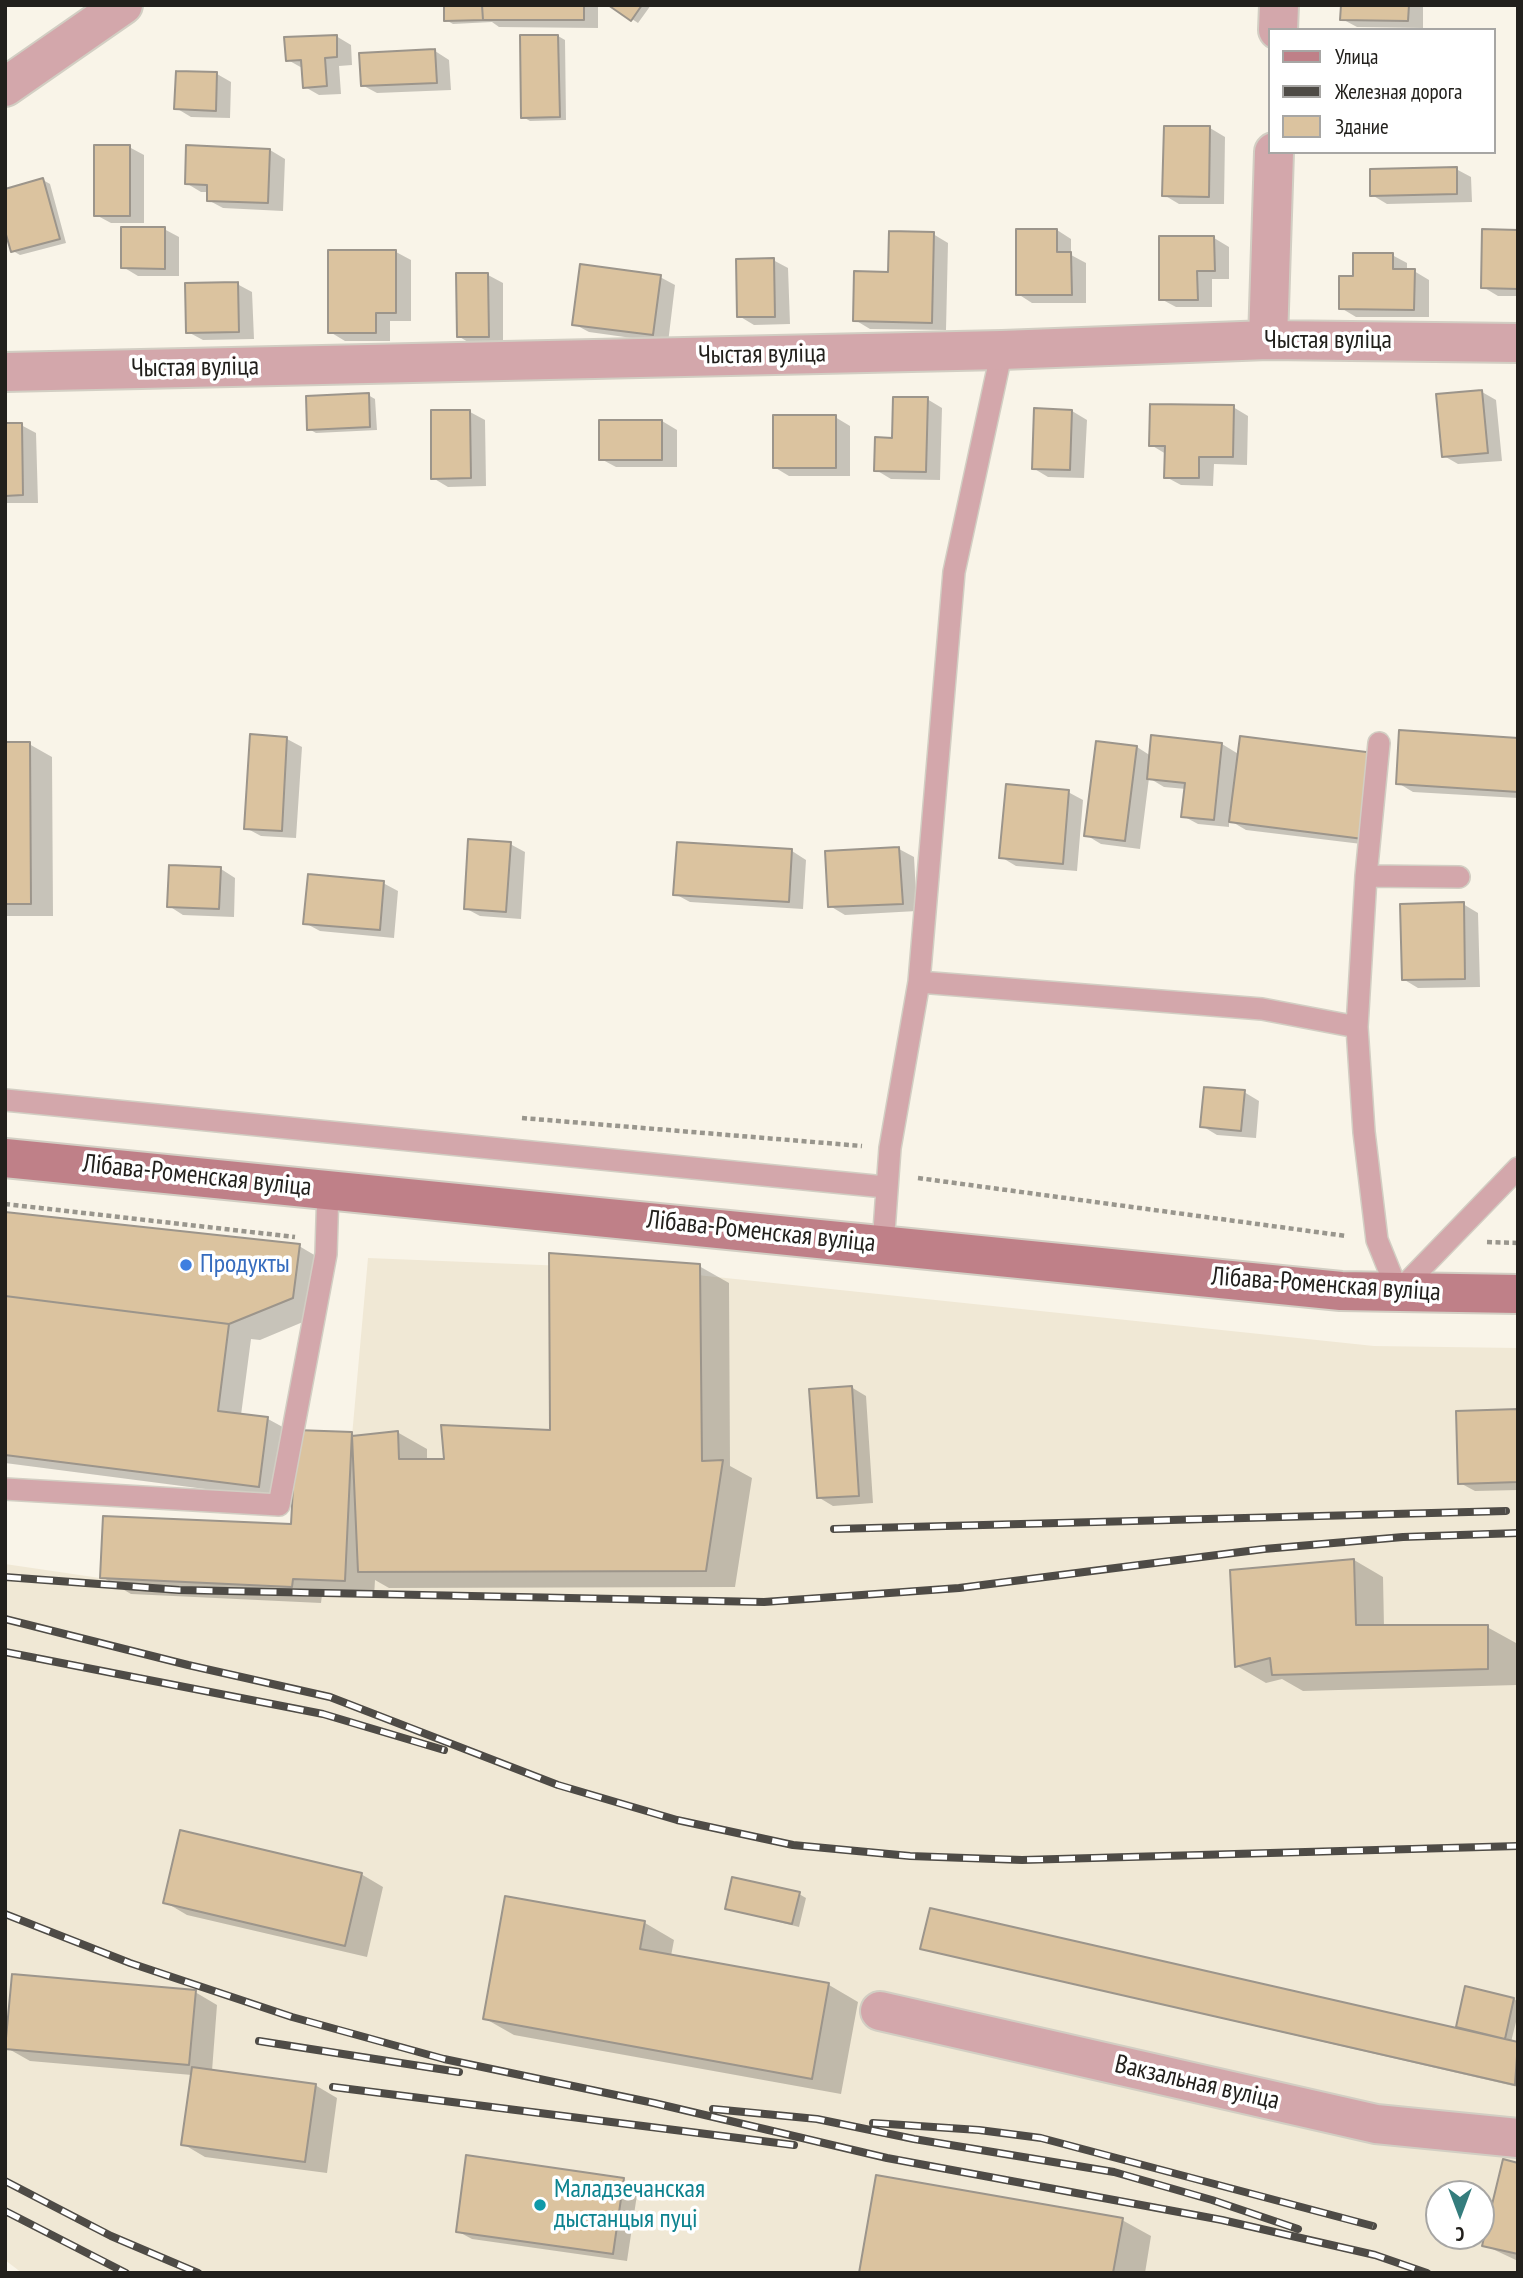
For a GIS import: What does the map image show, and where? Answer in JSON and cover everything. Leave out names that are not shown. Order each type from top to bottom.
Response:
[{"type":"main road","name":"Лібава-Роменская вуліца","points":[[5,1158],[1341,1291],[1518,1294]]},
{"type":"street","points":[[5,87],[123,5]]},
{"type":"street","points":[[1278,28],[1279,5]]},
{"type":"street","points":[[1268,340],[1274,154]]},
{"type":"street","name":"Чыстая вуліца","points":[[5,372],[1002,350],[1268,340],[1518,343]]},
{"type":"street","name":"Вакзальная вуліца","points":[[880,2011],[1376,2124],[1518,2138]]},
{"type":"lane","points":[[883,1245],[885,1187],[919,982],[954,572],[1002,350]]},
{"type":"lane","points":[[1379,743],[1366,876],[1357,1027],[1364,1132],[1377,1240],[1398,1292],[1518,1168]]},
{"type":"lane","points":[[1366,876],[1459,877]]},
{"type":"lane","points":[[919,982],[1250,1008],[1357,1027]]},
{"type":"lane","points":[[5,1100],[885,1187]]},
{"type":"lane","points":[[5,1489],[279,1505],[326,1254],[328,1189]]},
{"type":"shaded area","points":[[368,1258],[640,1269],[1374,1346],[1518,1348],[1518,2273],[22,2273],[5,2260],[5,1564],[100,1578],[292,1587],[293,1579],[345,1581],[352,1436]]},
{"type":"building","points":[[444,5],[482,5],[483,20],[444,21]]},
{"type":"building","points":[[482,5],[584,5],[584,20],[483,20]]},
{"type":"building","points":[[608,5],[642,5],[631,21]]},
{"type":"building","points":[[1341,5],[1409,5],[1408,21],[1340,20]]},
{"type":"building","points":[[337,35],[337,57],[325,58],[327,86],[303,88],[301,60],[286,61],[284,37]]},
{"type":"building","points":[[520,35],[558,35],[560,117],[521,118]]},
{"type":"building","points":[[435,49],[437,83],[361,86],[359,53]]},
{"type":"building","points":[[176,71],[217,72],[216,111],[174,109]]},
{"type":"building","points":[[1164,126],[1210,126],[1209,197],[1162,196]]},
{"type":"building","points":[[94,145],[130,145],[130,216],[94,216]]},
{"type":"building","points":[[186,145],[270,149],[268,203],[207,201],[207,185],[185,184]]},
{"type":"building","points":[[1457,167],[1457,194],[1370,196],[1370,169]]},
{"type":"building","points":[[43,178],[60,239],[11,252],[5,231],[5,189]]},
{"type":"building","points":[[121,227],[165,227],[165,269],[121,268]]},
{"type":"building","points":[[1016,229],[1057,229],[1057,252],[1071,252],[1072,295],[1016,295]]},
{"type":"building","points":[[1482,229],[1518,230],[1518,289],[1481,288]]},
{"type":"building","points":[[889,231],[934,232],[932,323],[853,321],[854,271],[888,272]]},
{"type":"building","points":[[1159,236],[1214,236],[1215,271],[1197,271],[1198,300],[1159,300]]},
{"type":"building","points":[[328,250],[396,250],[396,313],[376,313],[376,333],[328,333]]},
{"type":"building","points":[[1353,253],[1393,253],[1393,269],[1415,269],[1414,310],[1339,309],[1339,276],[1353,276]]},
{"type":"building","points":[[774,258],[775,317],[737,317],[736,259]]},
{"type":"building","points":[[580,264],[661,275],[653,335],[572,325]]},
{"type":"building","points":[[456,273],[488,273],[489,337],[457,337]]},
{"type":"building","points":[[238,282],[239,332],[186,333],[185,283]]},
{"type":"building","points":[[1482,390],[1488,453],[1442,457],[1436,394]]},
{"type":"building","points":[[369,393],[370,427],[307,430],[306,396]]},
{"type":"building","points":[[893,397],[928,397],[926,472],[874,471],[875,437],[892,438]]},
{"type":"building","points":[[1150,404],[1234,405],[1233,457],[1199,457],[1199,478],[1164,478],[1165,446],[1149,446]]},
{"type":"building","points":[[1034,408],[1072,410],[1070,470],[1032,469]]},
{"type":"building","points":[[431,410],[470,410],[471,478],[431,479]]},
{"type":"building","points":[[773,415],[836,415],[836,468],[773,468]]},
{"type":"building","points":[[599,420],[662,420],[662,460],[599,460]]},
{"type":"building","points":[[5,423],[22,423],[23,495],[5,496]]},
{"type":"building","points":[[1399,730],[1518,738],[1518,792],[1396,784]]},
{"type":"building","points":[[250,734],[287,737],[282,831],[244,829]]},
{"type":"building","points":[[1151,735],[1222,743],[1214,820],[1181,817],[1185,783],[1147,779]]},
{"type":"building","points":[[1240,736],[1374,753],[1363,839],[1229,822]]},
{"type":"building","points":[[1096,741],[1137,746],[1125,841],[1084,836]]},
{"type":"building","points":[[5,742],[30,742],[31,904],[5,904]]},
{"type":"building","points":[[1006,784],[1069,790],[1063,864],[999,858]]},
{"type":"building","points":[[468,839],[511,842],[506,912],[464,909]]},
{"type":"building","points":[[677,842],[792,849],[789,902],[673,895]]},
{"type":"building","points":[[899,847],[903,904],[828,907],[825,851]]},
{"type":"building","points":[[169,865],[221,867],[219,909],[167,907]]},
{"type":"building","points":[[308,874],[384,881],[380,930],[303,924]]},
{"type":"building","points":[[1464,902],[1465,979],[1402,980],[1400,904]]},
{"type":"building","points":[[1204,1087],[1245,1090],[1241,1131],[1200,1127]]},
{"type":"building","points":[[5,1212],[300,1244],[293,1298],[229,1324],[5,1296]]},
{"type":"building","points":[[549,1253],[700,1264],[702,1461],[723,1460],[706,1571],[358,1572],[352,1436],[398,1431],[399,1459],[444,1459],[441,1425],[550,1430]]},
{"type":"building","points":[[5,1296],[229,1324],[218,1411],[268,1417],[259,1487],[5,1455]]},
{"type":"building","points":[[852,1386],[859,1496],[817,1498],[809,1389]]},
{"type":"building","points":[[1518,1409],[1518,1482],[1458,1484],[1456,1411]]},
{"type":"building","points":[[296,1430],[352,1432],[345,1581],[293,1579],[292,1587],[100,1578],[103,1516],[291,1524]]},
{"type":"building","points":[[1354,1559],[1356,1625],[1488,1625],[1488,1669],[1272,1675],[1270,1658],[1235,1667],[1230,1570]]},
{"type":"building","points":[[180,1830],[362,1873],[345,1946],[163,1903]]},
{"type":"building","points":[[732,1877],[800,1892],[792,1924],[725,1909]]},
{"type":"building","points":[[505,1896],[645,1921],[640,1949],[829,1983],[812,2079],[483,2019]]},
{"type":"building","points":[[930,1908],[1518,2042],[1515,2085],[920,1949]]},
{"type":"building","points":[[12,1974],[196,1990],[189,2065],[5,2049]]},
{"type":"building","points":[[1465,1986],[1514,1998],[1505,2039],[1456,2027]]},
{"type":"building","points":[[192,2067],[316,2084],[305,2162],[181,2145]]},
{"type":"building","name":"Маладзечанская дыстанцыя пуці","points":[[466,2155],[624,2178],[613,2254],[456,2232]]},
{"type":"building","points":[[1503,2159],[1518,2163],[1518,2254],[1495,2249],[1495,2192]]},
{"type":"building","points":[[876,2175],[1123,2218],[1113,2273],[859,2273]]},
{"type":"railway","points":[[834,1529],[1506,1511]]},
{"type":"railway","points":[[5,1577],[179,1590],[764,1602],[959,1588],[1264,1549],[1403,1537],[1518,1533]]},
{"type":"railway","points":[[5,1619],[330,1697],[558,1785],[677,1820],[793,1845],[910,1856],[1022,1860],[1518,1846]]},
{"type":"railway","points":[[5,1652],[323,1714],[444,1750]]},
{"type":"railway","points":[[5,1914],[130,1963],[292,2017],[444,2059],[654,2103],[887,2158],[1222,2220],[1375,2255],[1427,2273]]},
{"type":"railway","points":[[259,2041],[459,2072]]},
{"type":"railway","points":[[333,2087],[794,2145]]},
{"type":"railway","points":[[713,2109],[817,2119],[914,2139],[1114,2172],[1212,2200],[1298,2229]]},
{"type":"railway","points":[[873,2123],[979,2130],[1041,2138],[1373,2226]]},
{"type":"railway","points":[[5,2181],[111,2236],[198,2273]]},
{"type":"railway","points":[[5,2211],[126,2273]]},
{"type":"place","name":"Продукты","points":[[186,1265]]},
{"type":"place","name":"Маладзечанская дыстанцыя пуці","points":[[540,2205]]}]
